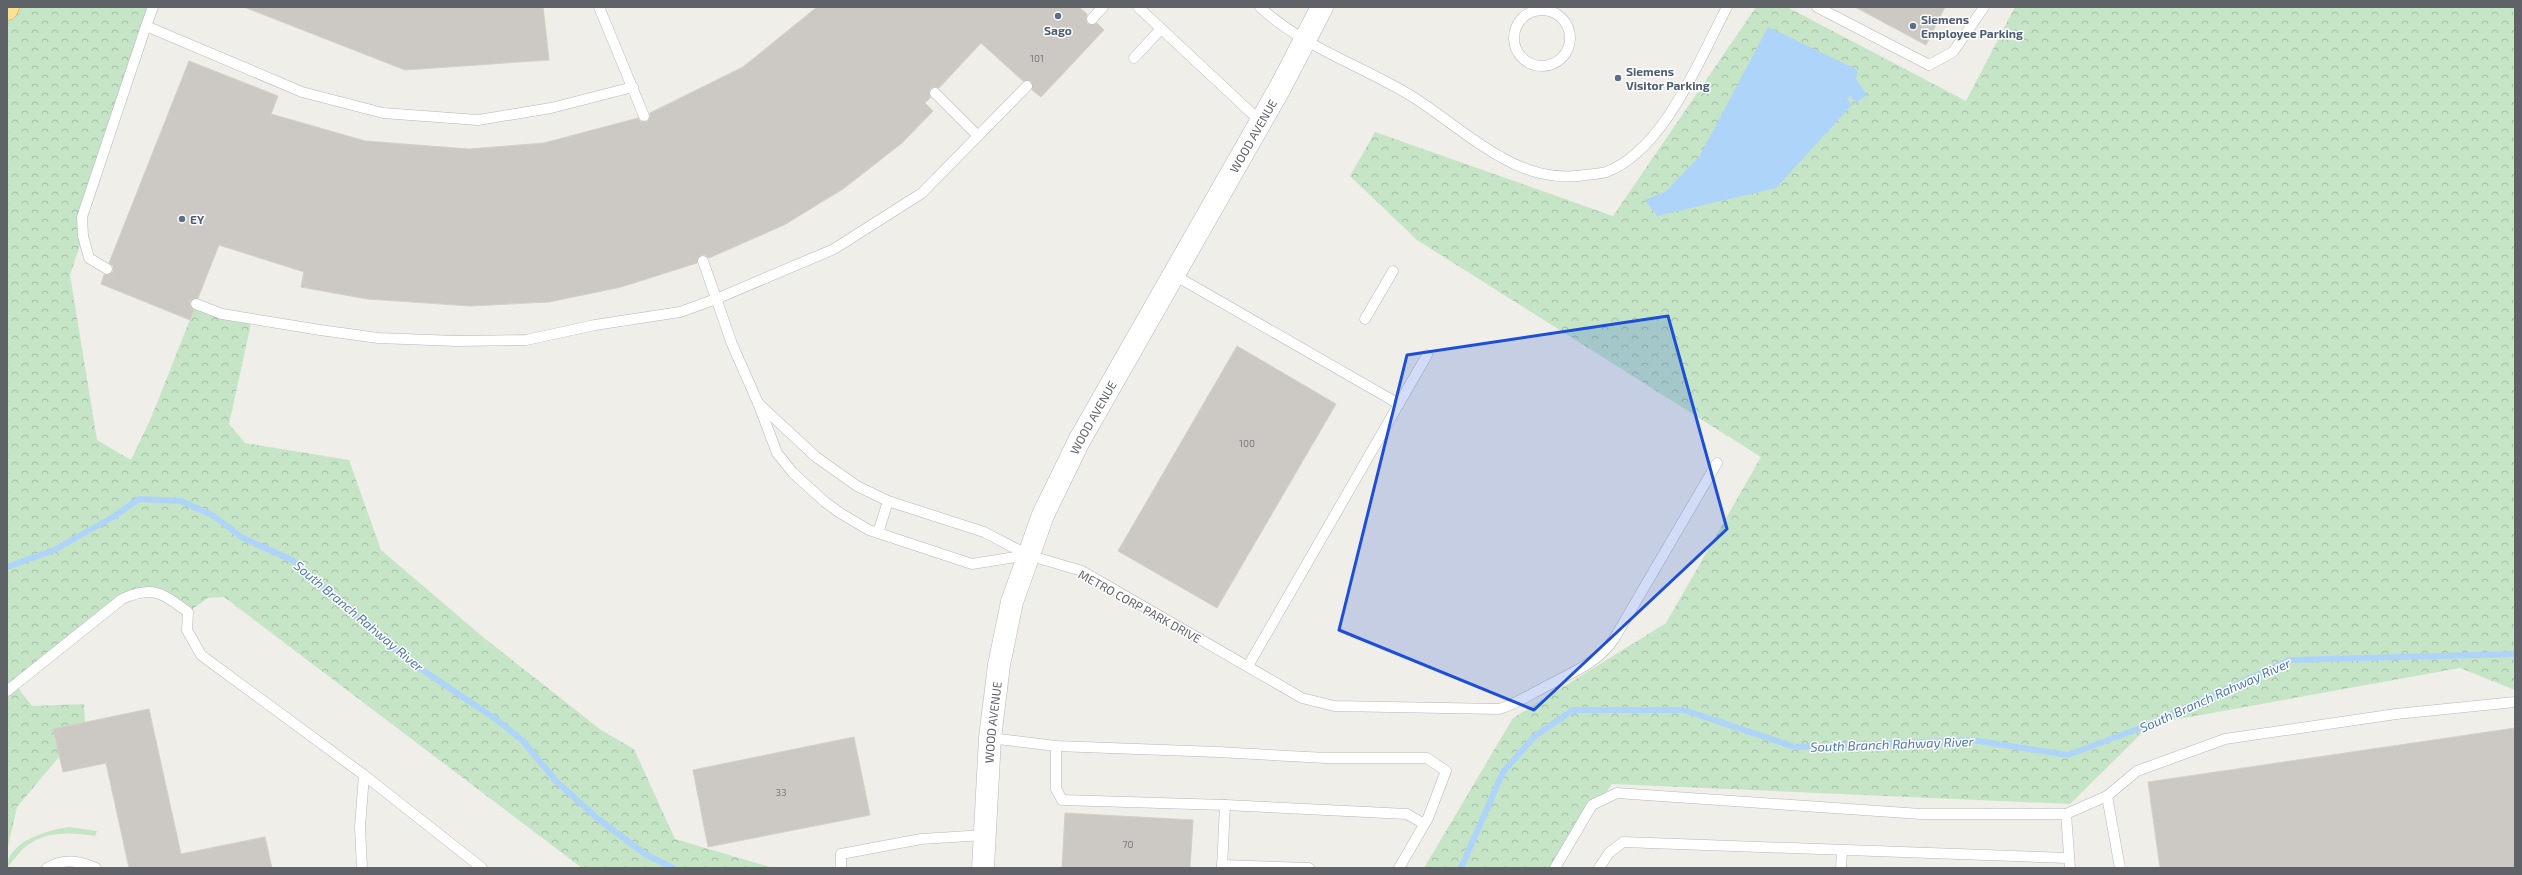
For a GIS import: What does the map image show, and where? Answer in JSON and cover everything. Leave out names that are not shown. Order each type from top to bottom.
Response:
[{"type":"street","name":"WOOD AVENUE","points":[[983,868],[990,738],[1004,639],[1012,602],[1047,504],[1068,461],[1306,41],[1322,7]]},
{"type":"lane","points":[[107,269],[89,258],[82,236],[82,217],[153,7]]},
{"type":"lane","points":[[599,7],[644,116]]},
{"type":"lane","points":[[1092,19],[1103,7]]},
{"type":"lane","points":[[1138,7],[1261,122]]},
{"type":"lane","points":[[1260,7],[1276,22],[1306,41],[1399,89],[1501,157],[1534,172],[1571,177],[1606,172],[1634,156],[1659,131],[1675,106],[1727,7]]},
{"type":"lane","points":[[1817,7],[1929,65],[1953,52],[1984,7]]},
{"type":"lane","points":[[1545,10],[1556,14],[1565,21],[1569,31],[1570,42],[1566,53],[1559,61],[1549,66],[1538,67],[1528,64],[1520,58],[1515,49],[1513,37],[1516,26],[1523,16],[1533,11],[1545,10]]},
{"type":"lane","points":[[146,26],[302,92],[383,113],[478,120],[551,108],[632,87]]},
{"type":"lane","points":[[1134,58],[1161,29]]},
{"type":"lane","points":[[196,304],[222,314],[320,330],[378,338],[457,341],[526,340],[595,325],[680,312],[716,299],[834,249],[922,194],[1027,86]]},
{"type":"lane","points":[[935,93],[978,136]]},
{"type":"lane","name":"METRO CORP PARK DRIVE","points":[[703,261],[744,374],[758,403],[777,453],[784,463],[840,514],[878,533],[972,564],[1028,555]]},
{"type":"lane","points":[[1366,319],[1393,271]]},
{"type":"lane","points":[[1174,275],[1399,404]]},
{"type":"lane","points":[[1248,666],[1427,354]]},
{"type":"lane","name":"METRO CORP PARK DRIVE","points":[[758,403],[829,468],[857,486],[888,501],[984,532],[1028,555],[1082,571],[1302,698],[1322,704],[1489,710],[1509,706],[1577,671],[1606,649],[1717,463]]},
{"type":"lane","points":[[878,533],[888,501]]},
{"type":"lane","points":[[7,691],[122,599],[140,591],[163,594],[188,612],[187,630],[201,655],[364,775],[482,868]]},
{"type":"lane","points":[[1555,868],[1592,806],[1617,793],[1921,814],[2066,814],[2107,796],[2137,771],[2225,739],[2396,714],[2515,702]]},
{"type":"lane","points":[[990,738],[1056,746],[1326,758],[1427,758],[1446,771],[1424,824],[1399,868]]},
{"type":"lane","points":[[1056,746],[1056,789],[1062,800],[1225,805],[1407,814],[1424,824]]},
{"type":"lane","points":[[362,868],[360,827],[364,775]]},
{"type":"lane","points":[[2107,796],[2120,868]]},
{"type":"lane","points":[[1225,805],[1222,866],[1309,868]]},
{"type":"lane","points":[[2066,814],[2068,858],[2070,868]]},
{"type":"lane","points":[[841,868],[841,854],[921,839],[985,835]]},
{"type":"lane","points":[[1599,868],[1609,853],[1623,842],[2068,858]]},
{"type":"lane","points":[[1841,868],[1842,851]]},
{"type":"lane","points":[[47,868],[53,864],[68,860],[84,862],[96,868]]},
{"type":"highlighted area","points":[[1668,316],[1727,529],[1534,710],[1339,630],[1407,355]]},
{"type":"green space","points":[[8,7],[153,7],[82,217],[83,236],[70,275],[97,440],[131,460],[151,418],[196,304],[252,319],[229,424],[245,443],[349,460],[381,550],[483,637],[601,730],[634,749],[675,839],[773,868],[582,868],[224,597],[208,598],[188,612],[163,594],[140,591],[15,684],[32,706],[84,704],[85,722],[54,729],[59,757],[17,807],[7,851]]},
{"type":"green space","points":[[1756,7],[1787,7],[1966,101],[2015,7],[2515,7],[2515,690],[2460,668],[2151,724],[2070,804],[1612,784],[1555,868],[1424,868],[1513,718],[1666,623],[1761,457],[1417,240],[1350,176],[1375,132],[1613,216]]},
{"type":"green space","points":[[69,827],[97,831],[95,836],[57,834],[39,839],[23,849],[7,868],[9,859],[14,851],[30,838],[50,831]]},
{"type":"water","points":[[1768,27],[1858,70],[1856,79],[1867,95],[1856,103],[1850,96],[1847,99],[1852,105],[1776,188],[1657,216],[1645,200],[1666,191],[1699,157]]},
{"type":"building","points":[[244,7],[543,7],[549,60],[405,70]]},
{"type":"building","points":[[817,7],[1079,7],[1087,14],[1086,21],[1088,24],[1097,23],[1104,30],[1041,97],[1032,90],[1031,81],[1023,81],[981,43],[939,88],[934,87],[930,89],[930,98],[925,103],[933,111],[902,143],[843,189],[784,225],[709,258],[705,255],[701,255],[697,263],[621,287],[549,302],[471,306],[367,299],[301,287],[304,272],[219,245],[198,298],[190,301],[190,305],[194,310],[190,320],[101,284],[104,275],[113,272],[113,266],[109,263],[189,61],[278,96],[271,114],[365,141],[469,149],[544,143],[638,118],[640,121],[647,122],[650,117],[650,113],[743,67]]},
{"type":"building","name":"Siemens Employee Parking","points":[[1855,7],[1945,7],[1926,45]]},
{"type":"building","points":[[1237,346],[1336,404],[1217,608],[1118,551]]},
{"type":"building","points":[[149,709],[181,854],[265,837],[272,868],[129,868],[106,763],[63,772],[53,729]]},
{"type":"building","points":[[2515,728],[2515,868],[2160,868],[2148,782]]},
{"type":"building","points":[[854,737],[870,815],[708,847],[693,770]]},
{"type":"building","points":[[1065,813],[1193,820],[1190,868],[1062,868]]},
{"type":"waterway","name":"South Branch Rahway River","points":[[7,567],[54,550],[113,517],[139,499],[181,501],[214,516],[241,537],[292,560],[405,658],[497,720],[523,741],[556,781],[597,818],[645,854],[673,868]]},
{"type":"waterway","name":"South Branch Rahway River","points":[[1461,868],[1503,772],[1535,736],[1573,710],[1684,710],[1795,747],[1972,740],[2068,755],[2151,724],[2289,660],[2515,654]]},
{"type":"place","name":"Sago","points":[[1058,16]]},
{"type":"place","name":"Siemens Employee Parking","points":[[1913,26]]},
{"type":"place","name":"Siemens Visitor Parking","points":[[1618,78]]},
{"type":"place","name":"EY","points":[[182,219]]}]
